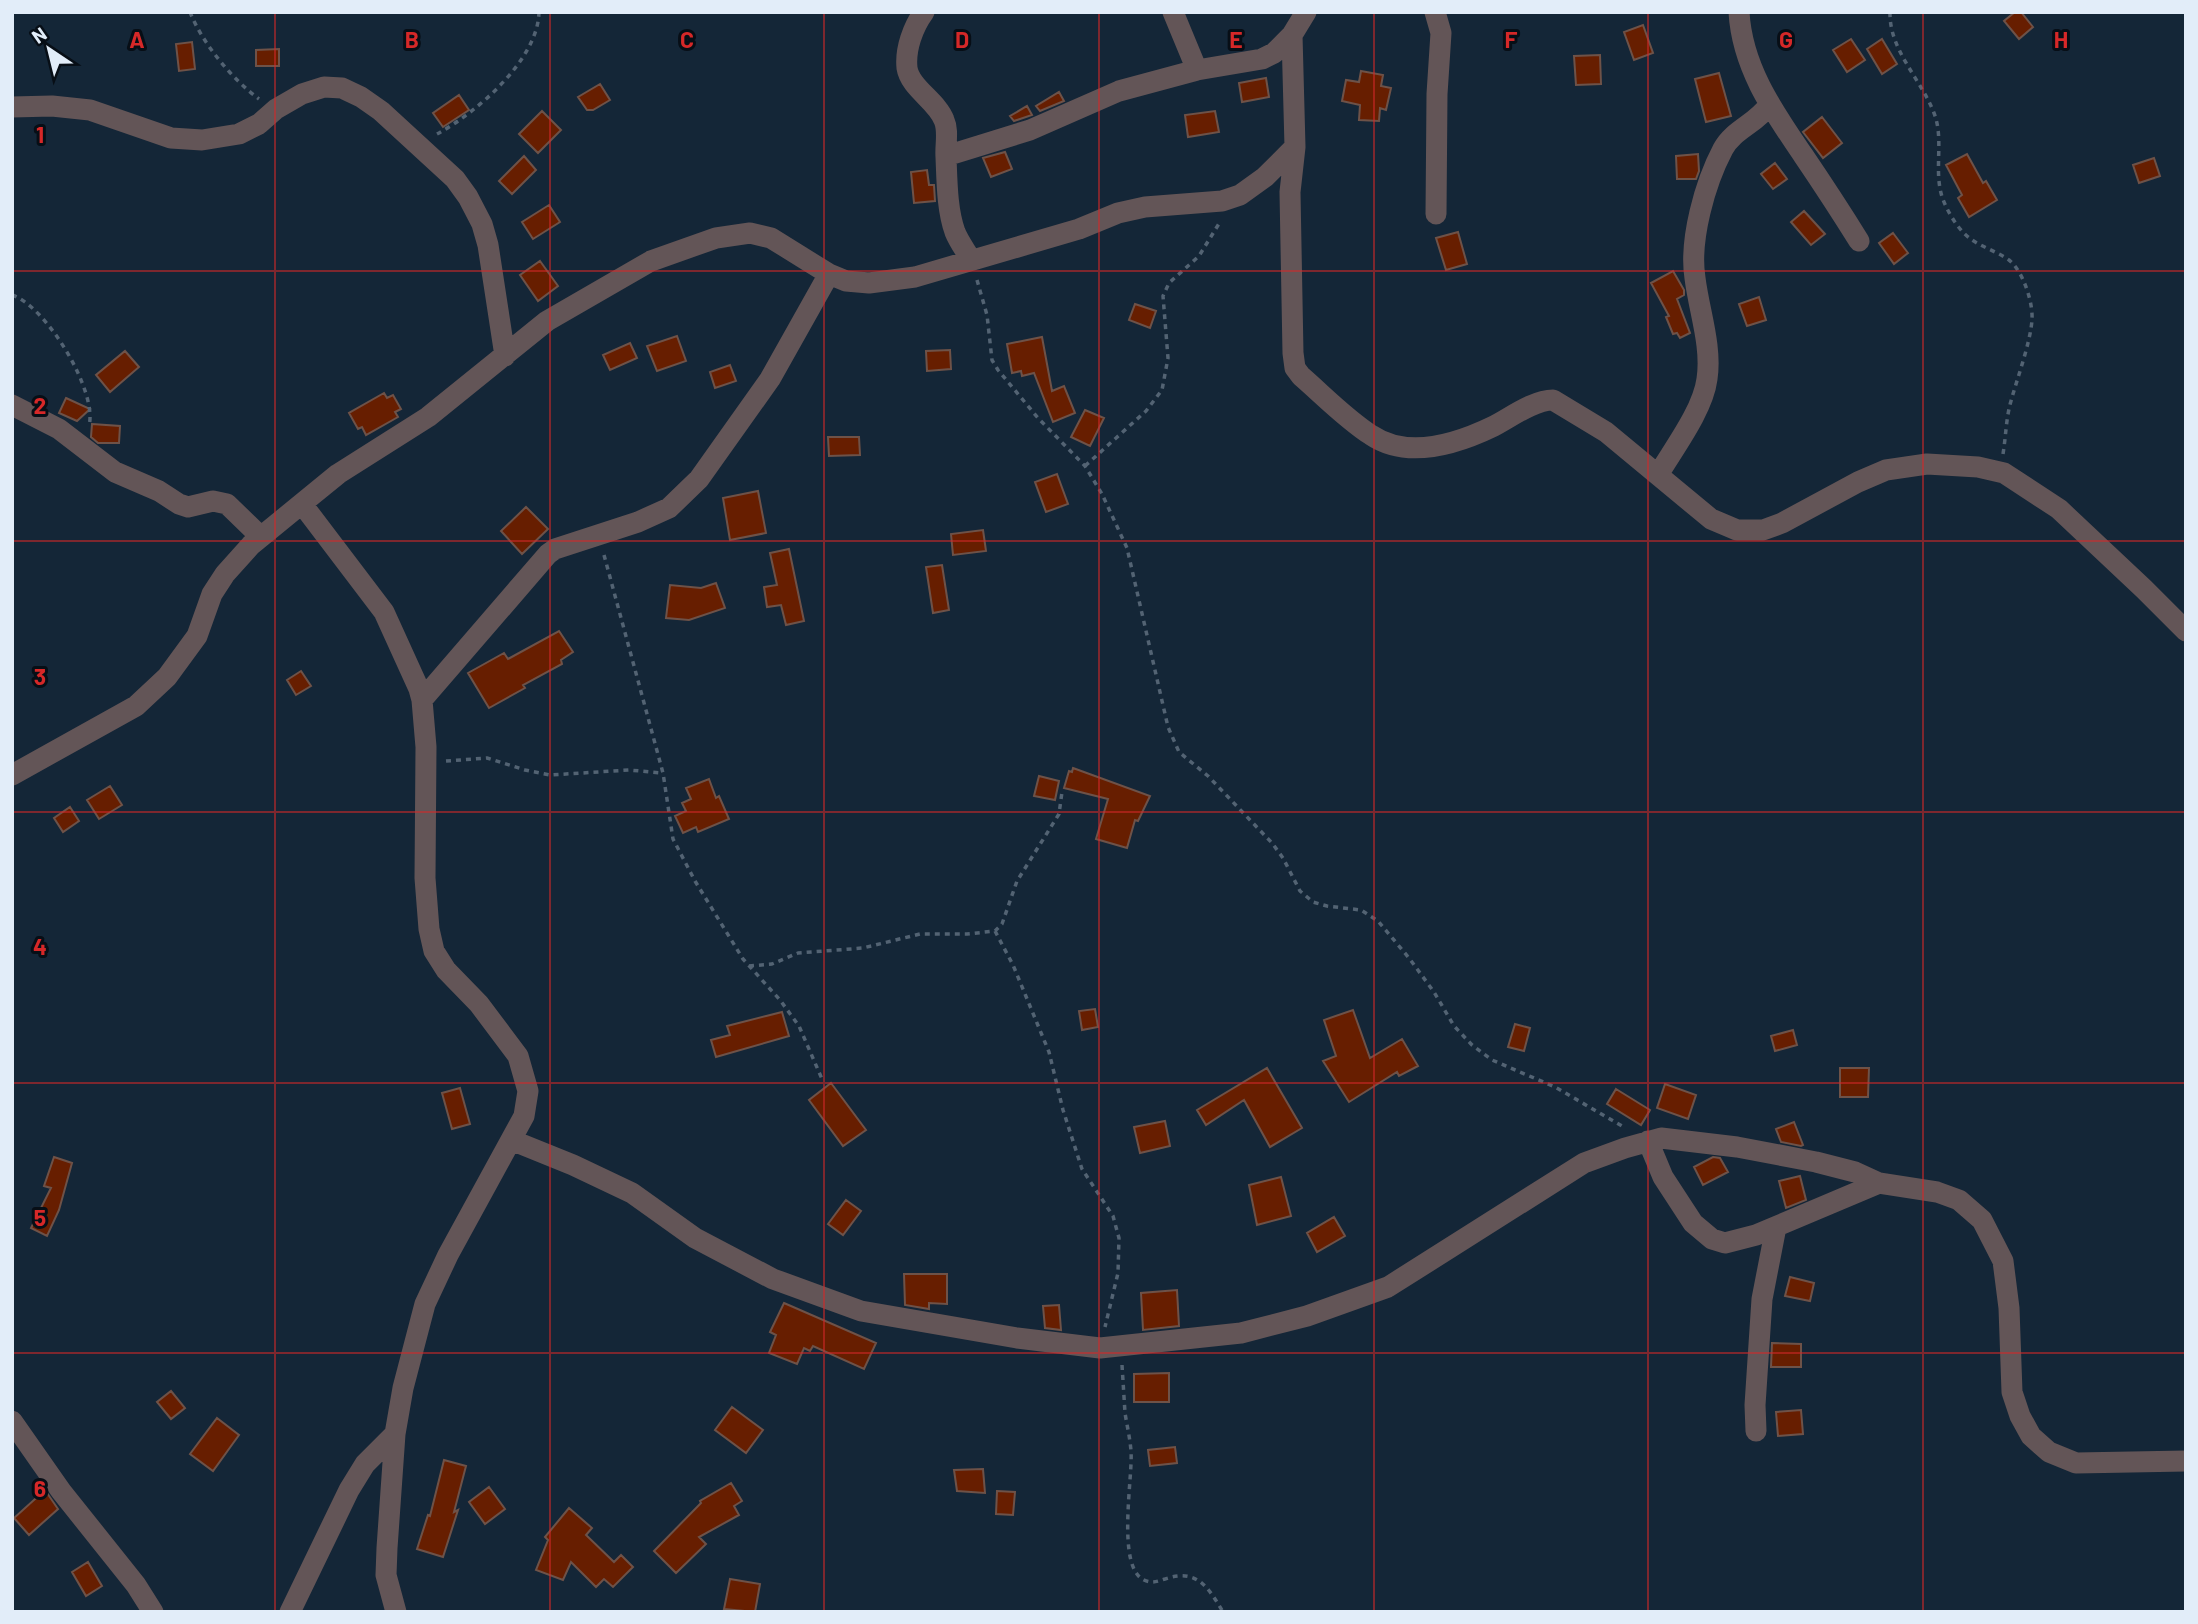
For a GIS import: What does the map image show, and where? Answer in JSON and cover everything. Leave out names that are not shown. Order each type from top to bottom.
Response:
[{"type":"street","points":[[924,12],[916,23],[907,67],[910,76],[946,122],[952,220],[956,234],[971,260]]},
{"type":"street","points":[[1173,12],[1197,70]]},
{"type":"street","points":[[946,156],[1030,130],[1119,92],[1197,70],[1262,60],[1274,53],[1292,34],[1306,12]]},
{"type":"street","points":[[1436,12],[1441,33],[1437,94],[1436,214]]},
{"type":"street","points":[[1739,12],[1740,33],[1749,64],[1769,105],[1859,241]]},
{"type":"street","points":[[1292,34],[1295,147],[1290,192],[1293,353],[1296,368],[1301,376],[1373,436],[1391,444],[1431,447],[1476,435],[1538,403],[1553,400],[1606,432],[1711,519],[1737,530],[1763,530],[1782,523],[1857,482],[1886,470],[1927,464],[1978,467],[2004,473],[2059,509],[2186,632]]},
{"type":"street","points":[[12,107],[52,106],[90,110],[172,138],[202,140],[239,134],[259,124],[276,108],[302,94],[324,87],[342,88],[361,97],[381,111],[455,179],[468,197],[482,224],[494,279],[500,336],[505,356]]},
{"type":"street","points":[[1658,475],[1695,412],[1707,381],[1708,354],[1694,274],[1695,233],[1704,201],[1722,151],[1731,136],[1755,120],[1769,105]]},
{"type":"street","points":[[12,775],[136,706],[167,677],[197,636],[212,594],[225,574],[261,537],[338,474],[428,417],[547,321],[651,261],[716,239],[750,233],[771,238],[829,274],[846,281],[869,283],[915,278],[1079,229],[1118,213],[1145,207],[1222,201],[1240,195],[1265,177],[1295,147]]},
{"type":"street","points":[[422,700],[548,554],[669,508],[699,479],[770,379],[829,274]]},
{"type":"street","points":[[12,405],[59,429],[116,472],[159,491],[178,504],[188,507],[213,502],[227,503],[261,537]]},
{"type":"street","points":[[302,503],[384,612],[422,700],[426,763],[425,878],[429,929],[434,951],[446,971],[479,1004],[517,1056],[528,1091],[524,1116],[448,1255],[425,1304],[403,1388],[395,1434],[386,1575],[396,1612]]},
{"type":"street","points":[[511,1140],[632,1193],[695,1238],[772,1279],[862,1311],[1017,1338],[1111,1347],[1241,1333],[1307,1316],[1388,1287],[1584,1163],[1661,1138],[1737,1147],[1816,1162],[1855,1172],[1879,1183],[1937,1192],[1959,1200],[1982,1220],[2004,1261],[2009,1308],[2012,1392],[2020,1416],[2031,1436],[2049,1452],[2076,1463],[2186,1461]]},
{"type":"street","points":[[1648,1142],[1663,1177],[1693,1223],[1712,1239],[1725,1243],[1756,1235],[1879,1183]]},
{"type":"street","points":[[1756,1431],[1755,1405],[1762,1298],[1776,1227]]},
{"type":"street","points":[[12,1421],[61,1491],[131,1577],[153,1612]]},
{"type":"street","points":[[290,1612],[349,1490],[365,1464],[395,1434]]},
{"type":"path","points":[[190,12],[220,61],[236,80],[276,108]]},
{"type":"path","points":[[416,145],[455,124],[519,64],[534,41],[539,12]]},
{"type":"path","points":[[1890,12],[1890,27],[1906,64],[1935,114],[1938,125],[1940,190],[1945,204],[1969,238],[2011,262],[2021,275],[2029,301],[2032,317],[2011,402],[2002,458],[2004,473]]},
{"type":"path","points":[[1084,466],[1146,411],[1162,390],[1168,359],[1163,296],[1169,283],[1199,256],[1240,195]]},
{"type":"path","points":[[971,260],[984,298],[992,360],[1038,418],[1084,466],[1102,494],[1127,548],[1168,727],[1179,752],[1208,776],[1272,843],[1300,891],[1312,902],[1361,910],[1378,920],[1434,992],[1454,1026],[1472,1045],[1492,1059],[1555,1087],[1648,1142]]},
{"type":"path","points":[[12,295],[33,306],[71,356],[91,414],[83,448]]},
{"type":"path","points":[[598,536],[663,773],[673,839],[695,881],[749,966],[799,1026],[822,1079]]},
{"type":"path","points":[[426,763],[487,758],[550,775],[629,769],[663,773]]},
{"type":"path","points":[[749,966],[772,964],[798,953],[863,948],[920,934],[995,931],[1002,924],[1017,881],[1059,814],[1062,792]]},
{"type":"path","points":[[995,931],[1013,965],[1049,1052],[1063,1110],[1082,1169],[1113,1216],[1119,1238],[1111,1347],[1131,1451],[1128,1525],[1134,1569],[1142,1580],[1153,1583],[1174,1576],[1186,1575],[1199,1579],[1223,1612]]},
{"type":"building","points":[[2015,12],[2021,12],[2033,27],[2019,39],[2004,21]]},
{"type":"building","points":[[1643,25],[1653,53],[1634,60],[1624,32]]},
{"type":"building","points":[[1851,39],[1865,60],[1847,72],[1833,50]]},
{"type":"building","points":[[1882,39],[1897,64],[1882,74],[1867,49]]},
{"type":"building","points":[[192,42],[195,69],[179,71],[176,44]]},
{"type":"building","points":[[279,49],[279,66],[256,66],[256,50]]},
{"type":"building","points":[[1600,55],[1601,84],[1576,85],[1574,56]]},
{"type":"building","points":[[1361,71],[1383,75],[1381,86],[1391,88],[1386,110],[1380,108],[1379,121],[1359,120],[1360,105],[1342,101],[1346,80],[1359,82]]},
{"type":"building","points":[[1719,73],[1731,116],[1706,122],[1695,79]]},
{"type":"building","points":[[1266,78],[1269,97],[1242,102],[1239,83]]},
{"type":"building","points":[[600,84],[610,100],[593,110],[587,110],[578,97]]},
{"type":"building","points":[[1059,92],[1064,101],[1040,111],[1036,106]]},
{"type":"building","points":[[459,95],[469,110],[443,127],[433,113]]},
{"type":"building","points":[[1027,106],[1032,115],[1014,121],[1010,116]]},
{"type":"building","points":[[542,111],[561,130],[538,153],[519,134]]},
{"type":"building","points":[[1215,111],[1219,132],[1188,137],[1185,115]]},
{"type":"building","points":[[1822,117],[1842,143],[1823,158],[1803,132]]},
{"type":"building","points":[[1005,152],[1012,169],[991,177],[983,158]]},
{"type":"building","points":[[1698,154],[1699,171],[1696,179],[1677,179],[1676,156]]},
{"type":"building","points":[[1967,154],[1983,183],[1986,181],[1997,200],[1969,217],[1958,198],[1962,195],[1946,165]]},
{"type":"building","points":[[524,156],[536,170],[512,194],[499,181]]},
{"type":"building","points":[[2154,158],[2160,176],[2139,183],[2133,165]]},
{"type":"building","points":[[1775,163],[1787,179],[1773,189],[1761,174]]},
{"type":"building","points":[[927,170],[929,185],[934,185],[935,201],[914,203],[911,172]]},
{"type":"building","points":[[549,205],[560,222],[533,239],[522,222]]},
{"type":"building","points":[[1804,211],[1825,234],[1811,245],[1791,222]]},
{"type":"building","points":[[1458,232],[1467,264],[1446,270],[1436,238]]},
{"type":"building","points":[[1893,233],[1908,253],[1894,264],[1879,243]]},
{"type":"building","points":[[540,261],[558,286],[538,301],[520,275]]},
{"type":"building","points":[[1673,271],[1684,290],[1684,295],[1677,299],[1690,333],[1680,338],[1677,333],[1673,334],[1666,317],[1669,316],[1651,283]]},
{"type":"building","points":[[1759,297],[1766,320],[1747,326],[1739,304]]},
{"type":"building","points":[[1135,304],[1156,311],[1150,328],[1129,320]]},
{"type":"building","points":[[677,336],[686,361],[657,371],[647,346]]},
{"type":"building","points":[[1042,337],[1052,391],[1064,386],[1075,413],[1053,422],[1034,373],[1022,376],[1021,371],[1012,373],[1007,344]]},
{"type":"building","points":[[630,343],[637,358],[610,370],[603,355]]},
{"type":"building","points":[[950,350],[951,369],[927,371],[926,351]]},
{"type":"building","points":[[125,351],[139,367],[110,392],[96,375]]},
{"type":"building","points":[[730,365],[736,381],[715,388],[710,372]]},
{"type":"building","points":[[384,393],[387,398],[393,395],[401,409],[395,412],[398,417],[366,435],[362,427],[358,429],[349,413]]},
{"type":"building","points":[[66,398],[90,409],[77,421],[59,413]]},
{"type":"building","points":[[1085,410],[1104,418],[1090,446],[1071,437]]},
{"type":"building","points":[[92,424],[120,426],[119,443],[98,443],[91,437]]},
{"type":"building","points":[[828,437],[859,437],[860,455],[829,456]]},
{"type":"building","points":[[1057,474],[1068,504],[1046,512],[1035,482]]},
{"type":"building","points":[[758,491],[766,533],[730,540],[723,498]]},
{"type":"building","points":[[526,507],[548,529],[522,554],[501,531]]},
{"type":"building","points":[[983,530],[986,551],[953,555],[951,534]]},
{"type":"building","points":[[789,549],[804,621],[786,625],[781,605],[767,607],[764,587],[777,585],[770,553]]},
{"type":"building","points":[[942,565],[949,610],[933,613],[926,567]]},
{"type":"building","points":[[716,583],[725,608],[689,620],[666,618],[670,585],[701,588]]},
{"type":"building","points":[[559,631],[573,652],[561,660],[562,664],[523,685],[525,688],[489,708],[468,673],[504,653],[508,659]]},
{"type":"building","points":[[301,671],[311,686],[296,695],[287,680]]},
{"type":"building","points":[[1073,768],[1150,796],[1138,821],[1135,820],[1127,848],[1096,839],[1108,799],[1064,788],[1069,771],[1072,772]]},
{"type":"building","points":[[1039,776],[1059,781],[1055,800],[1034,796]]},
{"type":"building","points":[[709,779],[716,798],[719,796],[729,819],[698,832],[696,827],[683,833],[675,816],[686,811],[682,803],[691,799],[686,788]]},
{"type":"building","points":[[110,786],[122,805],[99,819],[87,800]]},
{"type":"building","points":[[70,807],[79,821],[63,832],[54,818]]},
{"type":"building","points":[[1095,1009],[1098,1027],[1082,1030],[1079,1011]]},
{"type":"building","points":[[1353,1010],[1370,1058],[1402,1039],[1418,1066],[1399,1076],[1397,1072],[1349,1102],[1323,1061],[1336,1056],[1324,1020]]},
{"type":"building","points":[[782,1012],[789,1036],[716,1057],[711,1040],[730,1035],[727,1026]]},
{"type":"building","points":[[1515,1024],[1530,1028],[1524,1051],[1508,1047]]},
{"type":"building","points":[[1793,1030],[1797,1045],[1775,1051],[1771,1036]]},
{"type":"building","points":[[1267,1068],[1302,1128],[1270,1147],[1244,1100],[1206,1125],[1197,1110]]},
{"type":"building","points":[[1840,1068],[1869,1068],[1868,1097],[1840,1097]]},
{"type":"building","points":[[831,1083],[866,1130],[843,1146],[809,1100]]},
{"type":"building","points":[[1665,1084],[1696,1095],[1688,1119],[1657,1108]]},
{"type":"building","points":[[460,1088],[470,1124],[452,1129],[442,1093]]},
{"type":"building","points":[[1616,1089],[1650,1110],[1641,1125],[1607,1104]]},
{"type":"building","points":[[1165,1121],[1170,1146],[1140,1153],[1134,1127]]},
{"type":"building","points":[[1794,1122],[1803,1145],[1801,1146],[1781,1142],[1776,1129]]},
{"type":"building","points":[[54,1157],[72,1163],[59,1210],[47,1236],[31,1228],[51,1188],[44,1186]]},
{"type":"building","points":[[1713,1157],[1720,1158],[1728,1172],[1703,1185],[1694,1167]]},
{"type":"building","points":[[1800,1176],[1806,1200],[1786,1208],[1779,1181]]},
{"type":"building","points":[[1281,1177],[1291,1216],[1257,1225],[1249,1185]]},
{"type":"building","points":[[846,1200],[861,1211],[843,1235],[828,1224]]},
{"type":"building","points":[[1334,1217],[1345,1236],[1317,1252],[1307,1233]]},
{"type":"building","points":[[904,1274],[947,1274],[947,1304],[929,1303],[929,1309],[905,1305]]},
{"type":"building","points":[[1790,1277],[1814,1283],[1810,1301],[1785,1296]]},
{"type":"building","points":[[1177,1290],[1179,1326],[1143,1330],[1141,1293]]},
{"type":"building","points":[[784,1303],[876,1343],[864,1369],[813,1346],[810,1351],[804,1348],[797,1364],[769,1353],[776,1335],[770,1332]]},
{"type":"building","points":[[1059,1305],[1061,1330],[1045,1328],[1043,1306]]},
{"type":"building","points":[[1772,1343],[1801,1344],[1801,1367],[1771,1367]]},
{"type":"building","points":[[1169,1373],[1169,1402],[1134,1402],[1134,1374]]},
{"type":"building","points":[[171,1391],[185,1408],[171,1419],[157,1402]]},
{"type":"building","points":[[732,1407],[763,1430],[746,1453],[715,1430]]},
{"type":"building","points":[[1801,1410],[1803,1434],[1778,1436],[1776,1412]]},
{"type":"building","points":[[217,1418],[239,1435],[213,1471],[190,1454]]},
{"type":"building","points":[[1175,1447],[1177,1463],[1150,1466],[1148,1450]]},
{"type":"building","points":[[444,1460],[466,1466],[454,1512],[458,1510],[443,1557],[417,1549],[428,1515],[430,1516]]},
{"type":"building","points":[[983,1469],[985,1493],[957,1491],[954,1470]]},
{"type":"building","points":[[731,1483],[742,1501],[734,1506],[739,1515],[699,1537],[706,1544],[676,1573],[654,1551],[700,1501]]},
{"type":"building","points":[[489,1487],[505,1509],[485,1524],[469,1502]]},
{"type":"building","points":[[45,1490],[58,1509],[29,1535],[14,1518]]},
{"type":"building","points":[[997,1491],[1015,1492],[1013,1515],[996,1514]]},
{"type":"building","points":[[569,1508],[592,1528],[586,1535],[614,1562],[621,1555],[633,1567],[613,1587],[604,1579],[596,1587],[571,1562],[563,1580],[536,1570],[548,1540],[545,1537]]},
{"type":"building","points":[[88,1562],[102,1586],[86,1596],[72,1572]]},
{"type":"building","points":[[730,1579],[760,1584],[755,1612],[724,1609]]}]
